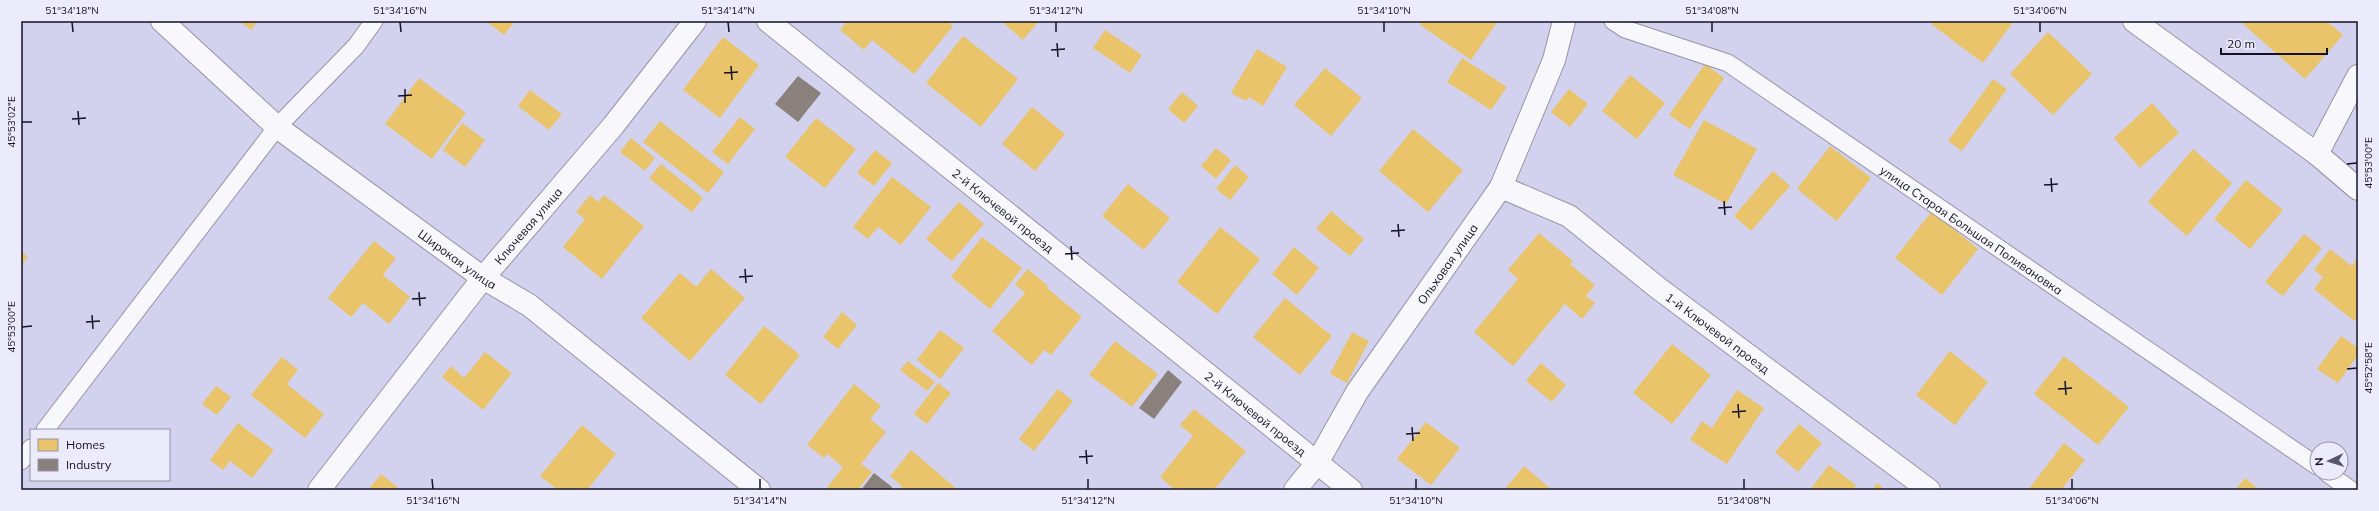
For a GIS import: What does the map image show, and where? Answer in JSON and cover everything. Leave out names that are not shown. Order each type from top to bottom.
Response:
[{"type":"street","name":"Широкая улица","points":[[162,21],[277,127],[483,278],[530,305],[759,490]]},
{"type":"street","name":"Ключевая улица","points":[[319,490],[483,278],[613,126],[695,21]]},
{"type":"street","name":"2-й Ключевой проезд","points":[[768,21],[1351,490]]},
{"type":"street","name":"Ольховая улица","points":[[1295,490],[1317,463],[1357,392],[1501,187],[1554,60],[1564,21]]},
{"type":"street","points":[[2134,21],[2317,154],[2358,189]]},
{"type":"street","points":[[2317,154],[2358,76]]},
{"type":"street","name":"1-й Ключевой проезд","points":[[1501,187],[1569,216],[1658,288],[1930,490]]},
{"type":"lane","points":[[46,429],[277,127],[356,46],[374,21]]},
{"type":"lane","name":"улица Старая Большая Поливановка","points":[[1613,21],[1625,29],[1728,63],[2309,461]]},
{"type":"lane","points":[[21,461],[30,449]]},
{"type":"lane","points":[[2339,481],[2352,490]]},
{"type":"building: Homes","points":[[239,21],[258,21],[251,30]]},
{"type":"building: Homes","points":[[486,21],[515,21],[504,35]]},
{"type":"building: Homes","points":[[847,21],[947,21],[953,26],[914,74],[872,40],[864,50],[840,30]]},
{"type":"building: Homes","points":[[1001,21],[1039,21],[1023,40]]},
{"type":"building: Homes","points":[[1422,21],[1498,21],[1471,60],[1420,25]]},
{"type":"building: Homes","points":[[1933,21],[2014,21],[1983,63],[1931,24]]},
{"type":"building: Homes","points":[[2244,21],[2327,21],[2343,35],[2305,79],[2242,23]]},
{"type":"building: Homes","points":[[1105,30],[1142,55],[1130,73],[1093,48]]},
{"type":"building: Homes","points":[[2048,32],[2092,74],[2053,115],[2010,74]]},
{"type":"building: Homes","points":[[963,36],[1018,79],[981,127],[926,83]]},
{"type":"building: Homes","points":[[723,37],[759,65],[720,118],[683,90]]},
{"type":"building: Homes","points":[[1257,49],[1287,67],[1263,106],[1249,97],[1246,101],[1231,93]]},
{"type":"building: Homes","points":[[1462,58],[1507,87],[1491,110],[1447,82]]},
{"type":"building: Homes","points":[[1705,64],[1724,78],[1690,129],[1669,115]]},
{"type":"building: Homes","points":[[1325,68],[1362,98],[1331,136],[1294,105]]},
{"type":"building: Homes","points":[[1630,75],[1665,103],[1637,139],[1602,111]]},
{"type":"building: Homes","points":[[419,78],[466,113],[432,159],[385,124]]},
{"type":"building: Homes","points":[[1993,79],[2007,89],[1962,151],[1948,141]]},
{"type":"building: Homes","points":[[1569,89],[1588,104],[1570,127],[1551,112]]},
{"type":"building: Homes","points":[[530,90],[562,114],[549,130],[518,106]]},
{"type":"building: Homes","points":[[1182,92],[1198,106],[1184,123],[1168,109]]},
{"type":"building: Homes","points":[[2152,103],[2179,133],[2140,168],[2114,138]]},
{"type":"building: Homes","points":[[1032,107],[1065,134],[1035,171],[1002,144]]},
{"type":"building: Homes","points":[[740,117],[755,129],[728,164],[712,152]]},
{"type":"building: Homes","points":[[816,118],[856,149],[825,188],[785,157]]},
{"type":"building: Homes","points":[[1704,120],[1757,149],[1726,204],[1673,175]]},
{"type":"building: Homes","points":[[660,121],[724,172],[708,193],[643,142]]},
{"type":"building: Homes","points":[[462,123],[485,140],[465,167],[443,150]]},
{"type":"building: Homes","points":[[1413,129],[1463,170],[1428,212],[1379,171]]},
{"type":"building: Homes","points":[[631,138],[655,158],[645,171],[620,152]]},
{"type":"building: Homes","points":[[1830,146],[1871,178],[1837,221],[1797,189]]},
{"type":"building: Homes","points":[[1216,148],[1231,160],[1216,179],[1201,166]]},
{"type":"building: Homes","points":[[2193,149],[2232,183],[2187,236],[2148,202]]},
{"type":"building: Homes","points":[[875,150],[892,163],[874,186],[857,173]]},
{"type":"building: Homes","points":[[661,164],[703,198],[692,212],[649,178]]},
{"type":"building: Homes","points":[[1235,165],[1249,177],[1230,200],[1216,189]]},
{"type":"building: Homes","points":[[1773,171],[1790,186],[1751,231],[1734,216]]},
{"type":"building: Homes","points":[[892,177],[931,207],[901,245],[878,227],[868,239],[853,227]]},
{"type":"building: Homes","points":[[2246,180],[2283,210],[2250,249],[2214,219]]},
{"type":"building: Homes","points":[[1128,184],[1170,218],[1144,250],[1102,216]]},
{"type":"building: Homes","points":[[590,195],[598,202],[604,195],[644,226],[602,279],[563,247],[585,219],[576,212]]},
{"type":"building: Homes","points":[[959,202],[984,224],[952,261],[926,239]]},
{"type":"building: Homes","points":[[1331,211],[1364,239],[1350,256],[1316,229]]},
{"type":"building: Homes","points":[[1932,211],[1978,249],[1942,295],[1895,258]]},
{"type":"building: Homes","points":[[1220,227],[1260,259],[1217,314],[1177,282]]},
{"type":"building: Homes","points":[[1539,233],[1573,261],[1570,264],[1595,285],[1586,296],[1595,303],[1582,319],[1565,304],[1513,366],[1474,332],[1518,279],[1508,270]]},
{"type":"building: Homes","points":[[2304,234],[2322,248],[2283,296],[2265,282]]},
{"type":"building: Homes","points":[[982,237],[1022,268],[990,309],[951,277]]},
{"type":"building: Homes","points":[[374,241],[396,258],[383,275],[410,297],[389,324],[363,303],[351,317],[328,298]]},
{"type":"building: Homes","points":[[1294,247],[1319,268],[1297,295],[1272,274]]},
{"type":"building: Homes","points":[[2330,249],[2352,266],[2356,260],[2358,262],[2358,316],[2354,321],[2314,289],[2323,277],[2314,270]]},
{"type":"building: Homes","points":[[21,251],[28,257],[21,265]]},
{"type":"building: Homes","points":[[711,269],[745,298],[690,361],[641,318],[680,273],[696,287]]},
{"type":"building: Homes","points":[[1028,269],[1048,286],[1047,288],[1082,317],[1051,355],[1044,350],[1032,365],[992,331],[1025,293],[1015,284]]},
{"type":"building: Homes","points":[[1285,298],[1332,336],[1300,375],[1253,337]]},
{"type":"building: Homes","points":[[842,312],[857,325],[838,349],[823,337]]},
{"type":"building: Homes","points":[[764,326],[800,355],[761,404],[725,375]]},
{"type":"building: Homes","points":[[940,330],[964,348],[940,379],[917,360]]},
{"type":"building: Homes","points":[[1352,332],[1369,341],[1347,383],[1330,374]]},
{"type":"building: Homes","points":[[2341,336],[2358,348],[2358,355],[2338,383],[2317,369]]},
{"type":"building: Homes","points":[[1115,341],[1158,374],[1132,407],[1089,375]]},
{"type":"building: Homes","points":[[1672,344],[1711,375],[1672,424],[1633,393]]},
{"type":"building: Homes","points":[[1950,351],[1988,382],[1955,425],[1916,395]]},
{"type":"building: Homes","points":[[485,352],[512,373],[483,410],[442,377],[451,366],[464,378]]},
{"type":"building: Homes","points":[[2064,356],[2129,407],[2098,445],[2034,394]]},
{"type":"building: Homes","points":[[282,357],[298,370],[287,384],[324,414],[305,438],[251,395]]},
{"type":"building: Homes","points":[[908,361],[935,382],[927,391],[900,370]]},
{"type":"building: Homes","points":[[1541,363],[1566,385],[1552,402],[1526,381]]},
{"type":"building: Homes","points":[[938,383],[951,393],[927,424],[914,414]]},
{"type":"building: Homes","points":[[854,384],[881,406],[870,419],[886,432],[861,464],[872,472],[858,490],[828,490],[826,489],[843,467],[827,454],[824,458],[807,445]]},
{"type":"building: Homes","points":[[216,386],[231,397],[217,415],[202,404]]},
{"type":"building: Homes","points":[[1058,389],[1073,401],[1034,451],[1019,439]]},
{"type":"building: Homes","points":[[1737,390],[1764,408],[1727,464],[1690,440],[1702,421],[1712,428]]},
{"type":"building: Homes","points":[[1194,409],[1246,451],[1214,490],[1175,490],[1160,477],[1193,436],[1180,425]]},
{"type":"building: Homes","points":[[1426,422],[1460,448],[1431,485],[1397,459]]},
{"type":"building: Homes","points":[[238,423],[274,450],[252,478],[230,461],[223,470],[210,460]]},
{"type":"building: Homes","points":[[1799,424],[1822,443],[1798,472],[1775,452]]},
{"type":"building: Homes","points":[[582,425],[616,454],[587,490],[558,490],[540,476]]},
{"type":"building: Homes","points":[[2064,443],[2085,460],[2061,490],[2028,490]]},
{"type":"building: Homes","points":[[911,450],[958,490],[899,490],[902,486],[890,476]]},
{"type":"building: Homes","points":[[1829,465],[1856,485],[1853,490],[1810,490]]},
{"type":"building: Homes","points":[[1524,466],[1552,490],[1504,490]]},
{"type":"building: Homes","points":[[381,474],[401,490],[368,490]]},
{"type":"building: Homes","points":[[2245,478],[2260,490],[2235,490]]},
{"type":"building: Homes","points":[[1877,483],[1885,490],[1872,490]]},
{"type":"building: Industry","points":[[798,76],[821,93],[798,122],[775,104]]},
{"type":"building: Industry","points":[[1168,370],[1182,382],[1154,419],[1139,408]]},
{"type":"building: Industry","points":[[874,473],[892,487],[890,490],[861,490]]}]
